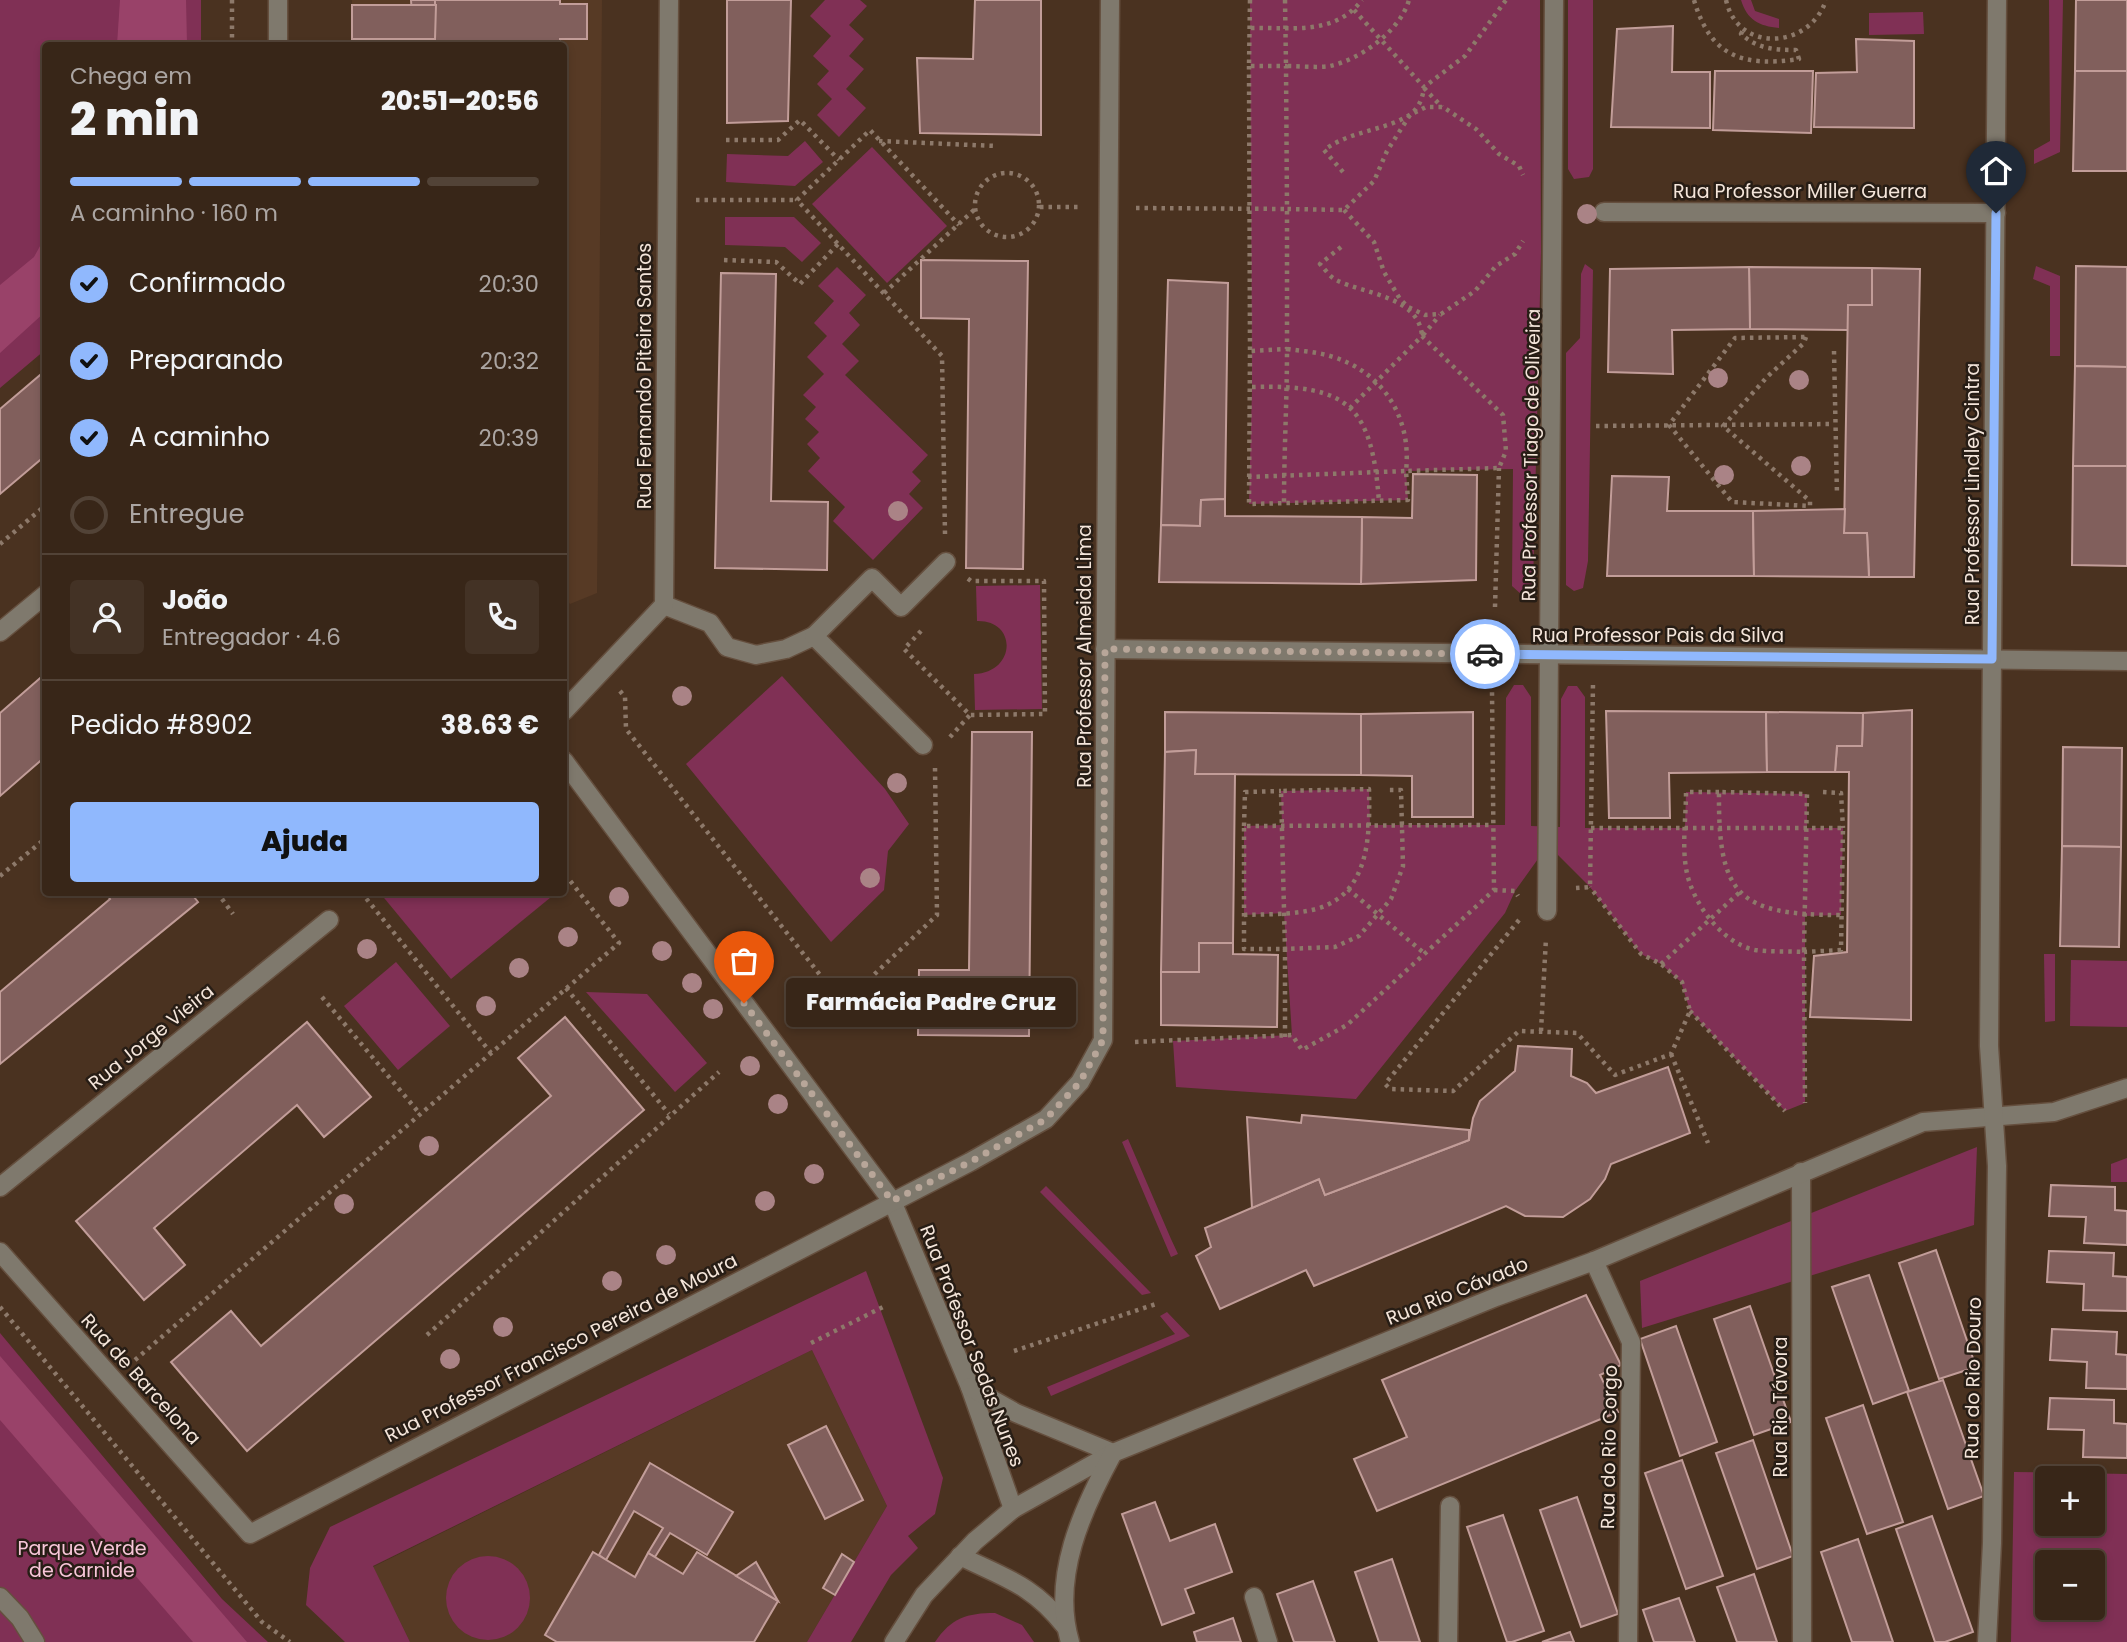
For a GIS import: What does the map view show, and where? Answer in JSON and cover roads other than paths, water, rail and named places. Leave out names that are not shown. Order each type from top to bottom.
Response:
[{"type":"street","points":[[278,0],[278,42]]},
{"type":"street","name":"Rua Fernando Piteira Santos","points":[[664,606],[665,199],[669,0]]},
{"type":"street","name":"Rua Professor Almeida Lima","points":[[892,1201],[970,1162],[1046,1119],[1080,1082],[1103,1040],[1110,0]]},
{"type":"street","name":"Rua Professor Tiago de Oliveira","points":[[1547,911],[1550,655],[1546,213],[1554,0]]},
{"type":"street","name":"Rua Professor Lindley Cintra","points":[[1992,1115],[1989,1046],[1997,0]]},
{"type":"street","name":"Rua Professor Miller Guerra","points":[[1604,212],[1996,213]]},
{"type":"street","points":[[567,708],[664,606],[710,623],[727,647],[756,655],[786,649],[814,636],[872,578],[901,607],[946,562]]},
{"type":"street","points":[[0,632],[42,597]]},
{"type":"street","points":[[814,636],[929,750]]},
{"type":"street","name":"Rua Professor Pais da Silva","points":[[1105,649],[2127,661]]},
{"type":"street","name":"Rua Professor Sedas Nunes","points":[[567,765],[892,1201],[970,1387],[1013,1509]]},
{"type":"street","name":"Rua Jorge Vieira","points":[[0,1187],[329,920]]},
{"type":"street","name":"Rua Rio Cávado","points":[[894,1642],[923,1595],[960,1556],[1013,1509],[1113,1453],[1496,1297],[1594,1261],[1923,1122],[2054,1112],[2127,1088]]},
{"type":"street","name":"Rua do Rio Douro","points":[[1987,1642],[1992,1543],[1997,1166],[1992,1115]]},
{"type":"street","name":"Rua Rio Távora","points":[[1801,1172],[1802,1642]]},
{"type":"street","name":"Rua Professor Francisco Pereira de Moura","points":[[250,1534],[892,1201]]},
{"type":"street","name":"Rua de Barcelona","points":[[0,1252],[250,1534]]},
{"type":"street","name":"Rua do Rio Corgo","points":[[1594,1261],[1632,1342],[1628,1642]]},
{"type":"street","points":[[970,1387],[1016,1413],[1113,1453],[1085,1508],[1071,1549],[1065,1592],[1068,1634]]},
{"type":"street","points":[[1448,1642],[1450,1506]]},
{"type":"street","points":[[960,1556],[1028,1589],[1045,1601],[1068,1634]]},
{"type":"street","points":[[0,1597],[20,1618],[35,1642]]},
{"type":"street","points":[[1254,1597],[1268,1642]]},
{"type":"place","name":"Farmácia Padre Cruz","points":[[744,1003]]},
{"type":"park label","name":"Parque Verde de Carnide","points":[[82,1559]]}]
